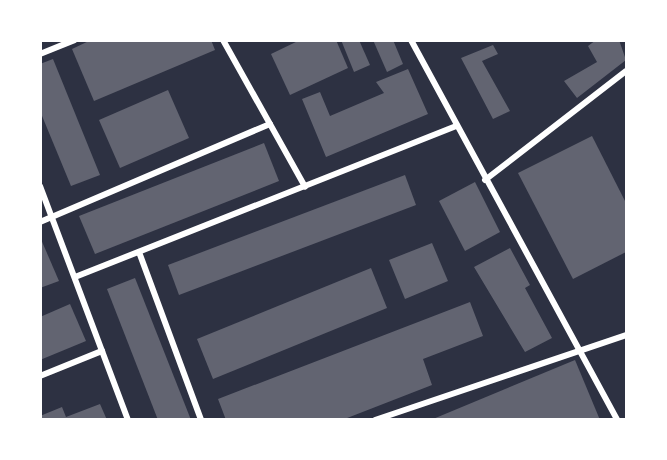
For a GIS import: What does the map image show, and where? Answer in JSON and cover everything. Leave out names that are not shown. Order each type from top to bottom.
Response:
[{"type":"street","points":[[40,54],[74,40]]},
{"type":"street","points":[[223,40],[305,187]]},
{"type":"street","points":[[411,40],[617,420]]},
{"type":"street","points":[[485,180],[627,71]]},
{"type":"street","points":[[40,222],[270,124]]},
{"type":"street","points":[[75,277],[456,126]]},
{"type":"street","points":[[40,186],[128,420]]},
{"type":"street","points":[[139,252],[201,420]]},
{"type":"street","points":[[375,420],[581,353],[627,335]]},
{"type":"street","points":[[40,376],[102,351]]},
{"type":"building","points":[[91,40],[211,40],[215,50],[94,101],[72,49]]},
{"type":"building","points":[[300,40],[336,40],[348,68],[290,95],[271,54]]},
{"type":"building","points":[[341,40],[359,40],[370,65],[354,72]]},
{"type":"building","points":[[373,40],[393,40],[403,64],[387,72]]},
{"type":"building","points":[[596,40],[619,40],[626,60],[577,98],[564,81],[597,62],[588,46]]},
{"type":"building","points":[[493,45],[498,54],[482,61],[510,111],[493,119],[461,58]]},
{"type":"building","points":[[53,59],[100,175],[71,186],[40,111],[40,64]]},
{"type":"building","points":[[408,69],[428,114],[326,157],[302,99],[320,92],[330,116],[384,93],[376,82]]},
{"type":"building","points":[[168,90],[189,138],[120,168],[99,120]]},
{"type":"building","points":[[592,136],[626,203],[626,252],[573,279],[518,173]]},
{"type":"building","points":[[264,143],[279,181],[95,254],[79,216]]},
{"type":"building","points":[[405,175],[416,205],[179,295],[168,265]]},
{"type":"building","points":[[475,182],[500,232],[465,251],[439,201]]},
{"type":"building","points":[[40,237],[59,281],[40,288]]},
{"type":"building","points":[[432,243],[448,281],[405,299],[389,260]]},
{"type":"building","points":[[510,248],[530,285],[525,288],[552,338],[525,352],[474,267]]},
{"type":"building","points":[[371,268],[387,308],[213,379],[197,339]]},
{"type":"building","points":[[135,278],[191,420],[158,420],[107,289]]},
{"type":"building","points":[[470,302],[483,336],[423,359],[432,385],[342,420],[226,420],[218,399]]},
{"type":"building","points":[[70,304],[86,341],[40,360],[40,317]]},
{"type":"building","points":[[575,360],[600,420],[433,420],[433,419]]},
{"type":"building","points":[[100,404],[107,420],[40,420],[40,416],[62,407],[66,417]]}]
